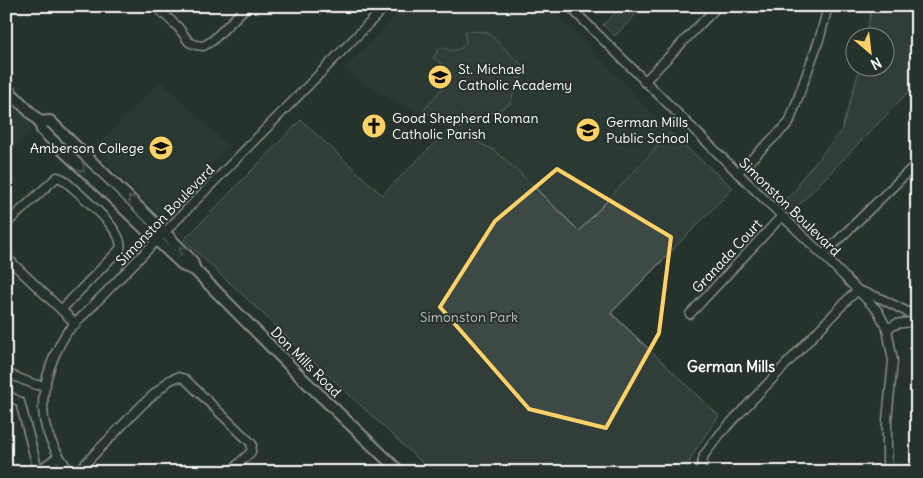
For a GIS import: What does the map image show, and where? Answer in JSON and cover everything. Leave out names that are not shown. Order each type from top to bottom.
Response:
[{"type":"main road","name":"Don Mills Road","points":[[6,88],[40,122],[50,121],[162,236],[192,261],[195,270],[400,472]]},
{"type":"street","points":[[155,6],[178,27],[189,42],[203,46],[212,41],[247,6]]},
{"type":"street","name":"Simonston Boulevard","points":[[70,472],[59,456],[46,427],[43,409],[49,368],[67,332],[386,6]]},
{"type":"street","name":"Simonston Boulevard","points":[[568,6],[878,311],[887,330],[893,361],[887,420],[887,472]]},
{"type":"street","points":[[644,82],[718,6]]},
{"type":"street","points":[[737,173],[789,123],[820,37],[828,6]]},
{"type":"street","points":[[823,255],[917,163]]},
{"type":"street","points":[[6,224],[56,177],[63,179],[117,233],[121,244],[120,249],[62,309]]},
{"type":"street","name":"Granada Court","points":[[690,314],[782,216]]},
{"type":"street","points":[[6,257],[76,324]]},
{"type":"street","points":[[700,472],[704,455],[721,433],[858,290],[880,298],[917,316]]},
{"type":"street","points":[[887,330],[896,324],[917,321]]},
{"type":"street","points":[[6,373],[36,385],[46,385]]},
{"type":"street","points":[[77,472],[142,404],[170,380],[181,377],[252,444],[251,452],[230,472]]},
{"type":"street","points":[[6,394],[20,402],[37,471],[59,456]]},
{"type":"highlighted area","points":[[557,169],[671,237],[659,333],[606,428],[529,409],[440,307],[495,221]]},
{"type":"shaded area","points":[[405,6],[548,6],[613,71],[670,133],[579,231],[494,150],[455,133],[372,89],[344,69]]},
{"type":"shaded area","name":"Amberson College","points":[[161,81],[229,147],[161,215],[93,149]]},
{"type":"shaded area","points":[[6,88],[40,122],[6,156]]},
{"type":"green space","points":[[622,6],[644,6],[615,36],[603,25]]},
{"type":"green space","points":[[872,6],[917,6],[913,35],[917,40],[917,83],[794,210],[785,200],[800,185],[798,183],[841,132],[857,78],[896,78],[896,28],[868,28]]},
{"type":"green space","points":[[465,31],[487,32],[525,68],[525,71],[516,85],[510,104],[460,128],[423,111],[446,84],[443,66],[433,58],[440,47],[457,50],[463,46],[466,43]]},
{"type":"green space","name":"Simonston Park","points":[[301,120],[382,195],[449,129],[494,150],[579,231],[670,133],[733,188],[611,313],[719,416],[697,447],[684,472],[432,472],[184,240]]},
{"type":"place","name":"St. Michael Catholic Academy","points":[[440,77]]},
{"type":"place","name":"Good Shepherd Roman Catholic Parish","points":[[374,126]]},
{"type":"place","name":"German Mills Public School","points":[[588,130]]},
{"type":"place","name":"Amberson College","points":[[161,148]]},
{"type":"district","name":"German Mills","points":[[731,366]]}]
